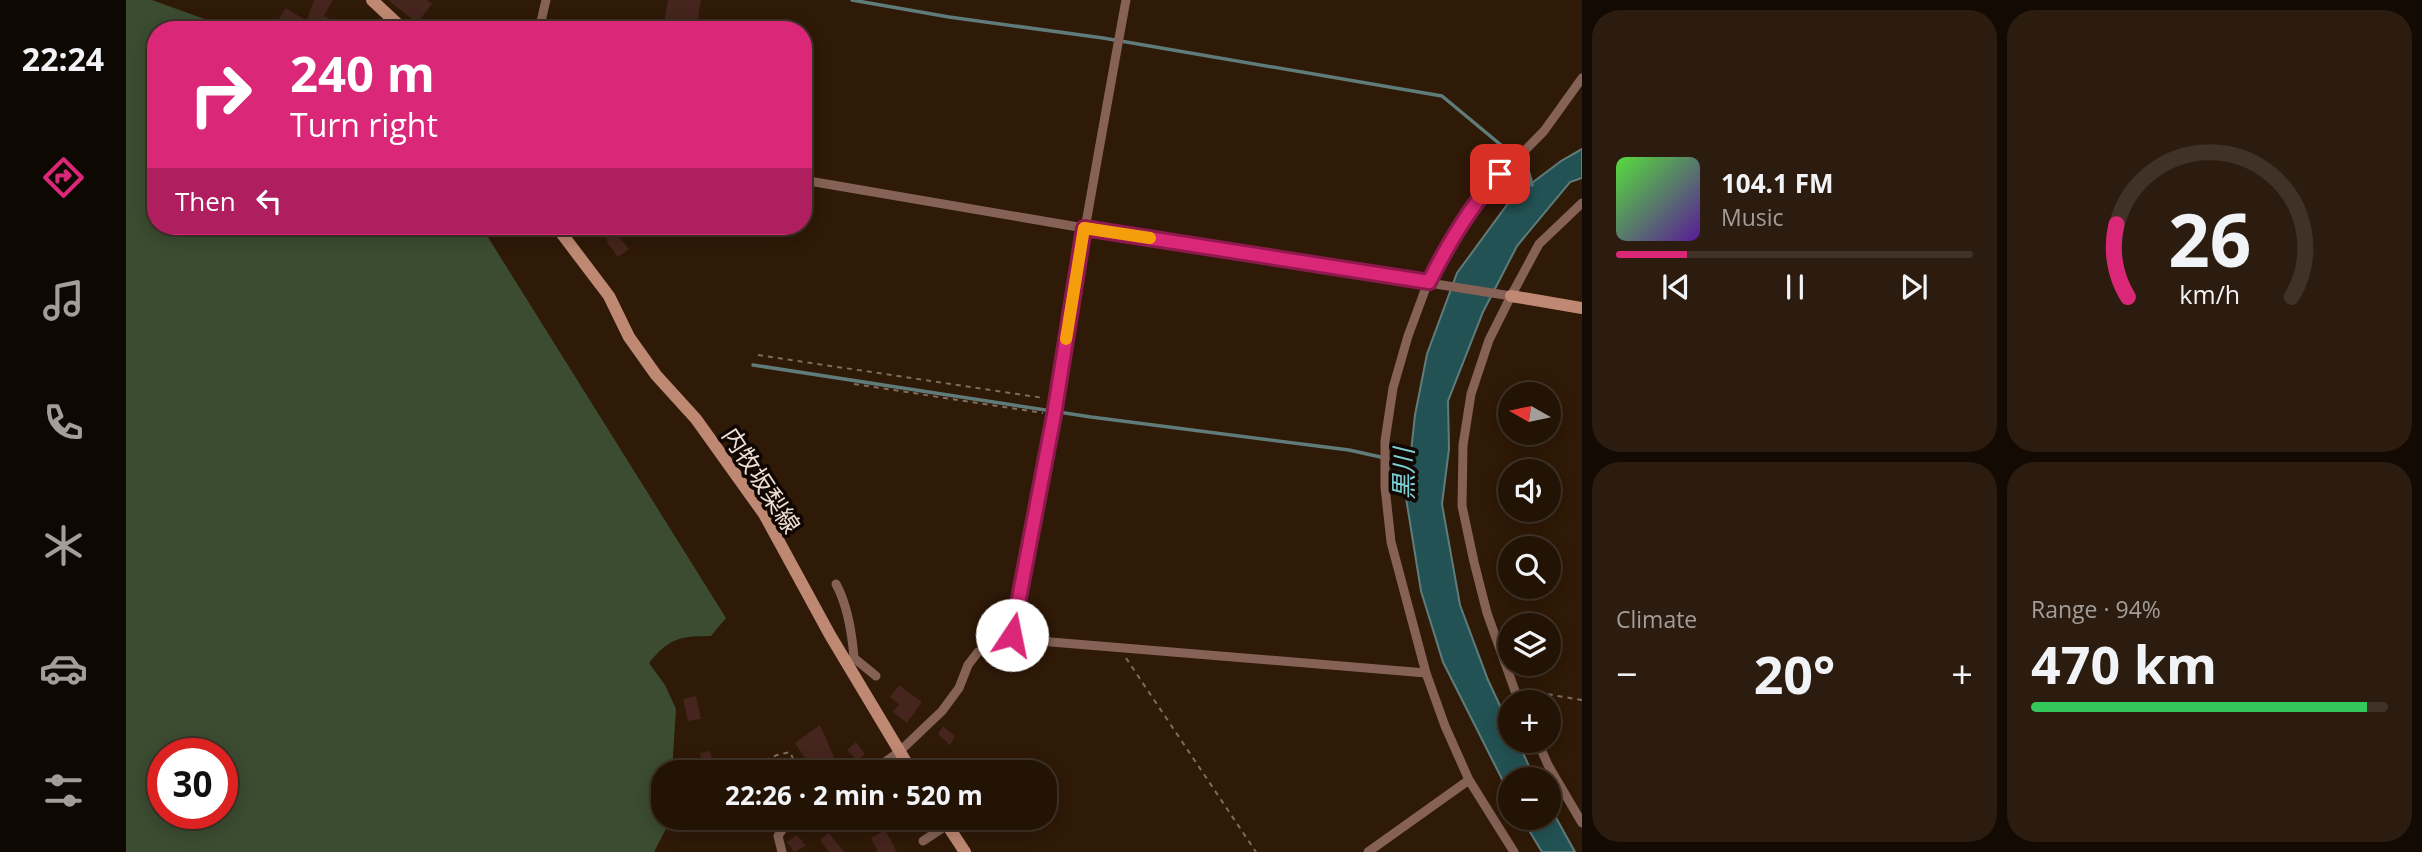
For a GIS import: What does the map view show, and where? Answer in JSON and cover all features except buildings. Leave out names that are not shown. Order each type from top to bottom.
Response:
[{"type":"main road","points":[[372,0],[394,21]]},
{"type":"main road","name":"内牧坂梨線","points":[[563,235],[609,296],[629,337],[656,375],[696,419],[764,514],[850,660],[904,760]]},
{"type":"main road","points":[[1511,296],[1582,307]]},
{"type":"main road","points":[[951,830],[965,852]]},
{"type":"street","points":[[541,21],[547,0]]},
{"type":"street","points":[[1012,635],[1054,415],[1084,228],[1126,0]]},
{"type":"street","points":[[1514,852],[1469,780],[1445,726],[1426,673],[1391,542],[1385,487],[1385,441],[1393,388],[1408,336],[1443,254],[1486,190],[1544,131],[1582,78]]},
{"type":"street","points":[[812,182],[1511,296]]},
{"type":"street","points":[[1514,690],[1487,613],[1462,506],[1464,445],[1471,394],[1489,341],[1539,244],[1582,203]]},
{"type":"street","points":[[836,584],[845,601],[850,660],[876,676]]},
{"type":"street","points":[[887,760],[925,730],[942,711],[959,688],[968,665],[978,652],[1012,635],[1051,642],[1426,673]]},
{"type":"street","points":[[1544,753],[1582,823]]},
{"type":"street","points":[[1368,852],[1469,780]]},
{"type":"street","points":[[782,830],[778,836],[782,852]]},
{"type":"street","points":[[923,841],[935,830]]},
{"type":"path","points":[[758,355],[1056,400]]},
{"type":"path","points":[[854,384],[1054,415]]},
{"type":"path","points":[[1119,648],[1256,852]]},
{"type":"path","points":[[1561,697],[1582,700]]},
{"type":"path","points":[[765,760],[790,752],[794,760]]},
{"type":"green space","points":[[126,0],[152,0],[210,21],[147,21],[147,235],[487,235],[726,618],[711,636],[683,638],[669,643],[649,663],[665,685],[676,709],[673,760],[651,760],[651,830],[665,830],[654,852],[126,852]]},
{"type":"water","points":[[1582,149],[1582,178],[1570,182],[1517,246],[1483,312],[1448,401],[1449,449],[1442,504],[1460,605],[1498,701],[1498,753],[1523,753],[1529,767],[1498,767],[1498,771],[1443,662],[1421,591],[1406,498],[1415,415],[1427,354],[1457,273],[1512,198],[1561,161]]},
{"type":"water","points":[[1561,827],[1575,852],[1542,852],[1529,830],[1561,830]]},
{"type":"waterway","points":[[852,0],[949,17],[1103,38],[1442,96],[1528,170],[1532,185]]},
{"type":"waterway","name":"黒川","points":[[753,365],[1091,417],[1349,450],[1385,458]]},
{"type":"slow traffic","points":[[1066,339],[1084,228],[1150,238]]},
{"type":"route","points":[[1012,635],[1054,415],[1084,228],[1429,282],[1462,225],[1500,174]]}]
